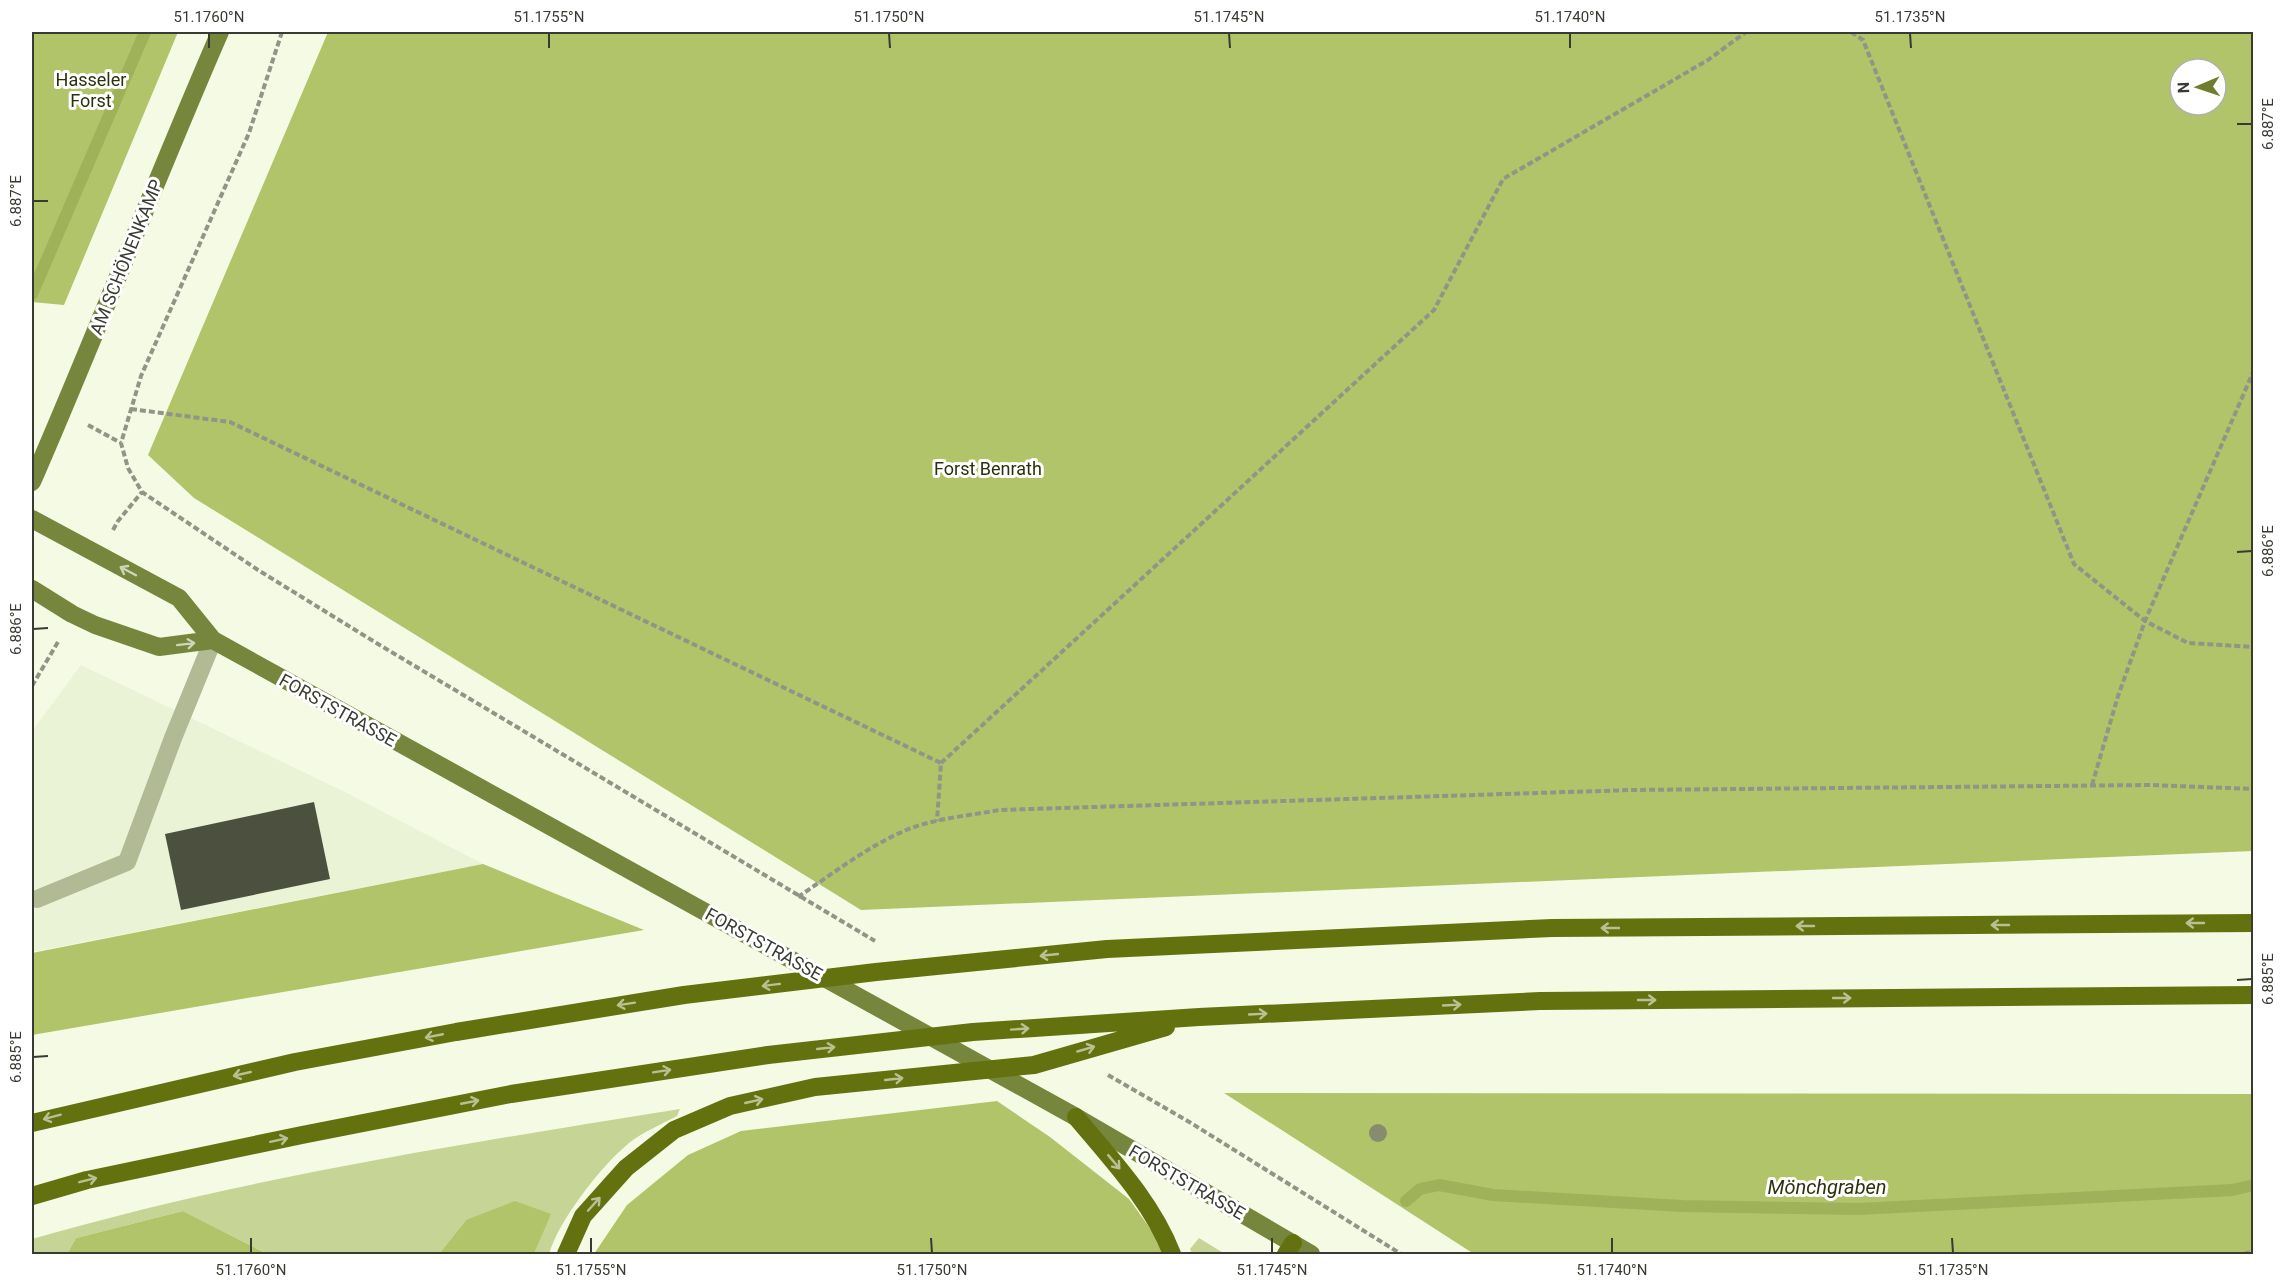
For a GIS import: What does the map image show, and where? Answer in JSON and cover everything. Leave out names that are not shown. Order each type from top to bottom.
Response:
[{"type":"highway","points":[[32,1123],[295,1062],[456,1032],[684,995],[876,972],[1107,949],[1552,928],[2253,923]]},
{"type":"highway","points":[[32,1196],[121,1173],[511,1094],[768,1055],[973,1032],[1199,1017],[1540,1001],[2253,995]]},
{"type":"highway","points":[[566,1254],[583,1215],[626,1168],[674,1130],[730,1106],[815,1087],[1034,1065],[1199,1017]]},
{"type":"highway","points":[[1076,1118],[1134,1186],[1172,1254]]},
{"type":"main road","name":"AM SCHÖNENKAMP","points":[[32,482],[220,32]]},
{"type":"main road","name":"FORSTSTRASSE","points":[[32,519],[179,598],[213,640],[1076,1118],[1290,1249],[1311,1254]]},
{"type":"main road","points":[[32,589],[72,614],[95,625],[159,647],[213,640]]},
{"type":"lane","points":[[37,899],[127,862],[173,738],[213,640]]},
{"type":"path","points":[[282,32],[249,133],[141,376],[130,410],[121,443],[128,468],[142,492],[258,570],[378,644],[689,828],[798,897],[874,847],[905,830],[937,821],[999,810],[1632,790],[2091,786],[2253,789]]},
{"type":"path","points":[[937,821],[941,763],[1434,310],[1503,179],[1708,60],[1746,32]]},
{"type":"path","points":[[1851,32],[1863,40],[2074,564],[2145,621],[2188,643],[2253,647]]},
{"type":"path","points":[[2091,786],[2118,696],[2145,621],[2253,370]]},
{"type":"path","points":[[130,410],[230,422],[941,763]]},
{"type":"path","points":[[102,433],[121,443]]},
{"type":"path","points":[[118,521],[142,492]]},
{"type":"path","points":[[32,686],[58,642]]},
{"type":"path","points":[[2244,1254],[2253,1251]]},
{"type":"shaded area","points":[[81,665],[345,792],[483,864],[32,952],[32,731]]},
{"type":"green space","name":"Hasseler Forst","points":[[32,32],[178,32],[64,305],[32,302]]},
{"type":"green space","name":"Forst Benrath","points":[[328,32],[2253,32],[2253,851],[861,910],[194,498],[148,455]]},
{"type":"green space","points":[[483,864],[644,930],[32,1035],[32,953]]},
{"type":"green space","points":[[1224,1093],[2253,1094],[2253,1254],[1474,1254]]},
{"type":"green space","points":[[997,1101],[1050,1137],[1129,1199],[1154,1234],[1163,1254],[594,1254],[627,1205],[688,1155],[741,1131]]},
{"type":"green space","points":[[680,1109],[677,1116],[629,1143],[606,1165],[571,1210],[549,1254],[534,1254],[550,1214],[466,1220],[439,1254],[267,1254],[183,1211],[76,1238],[67,1254],[32,1254],[32,1239],[111,1217],[272,1180],[435,1149]]},
{"type":"green space","points":[[515,1201],[551,1214],[534,1254],[439,1254],[466,1220]]},
{"type":"green space","points":[[183,1211],[267,1254],[67,1254],[76,1238]]},
{"type":"green space","points":[[1199,1238],[1225,1254],[1192,1254],[1190,1249]]},
{"type":"building","points":[[314,802],[330,879],[181,910],[165,834]]},
{"type":"waterway","points":[[32,294],[145,32]]},
{"type":"waterway","name":"Mönchgraben","points":[[1406,1201],[1420,1189],[1439,1185],[1493,1195],[1682,1206],[1859,1209],[2232,1190],[2254,1185]]}]
